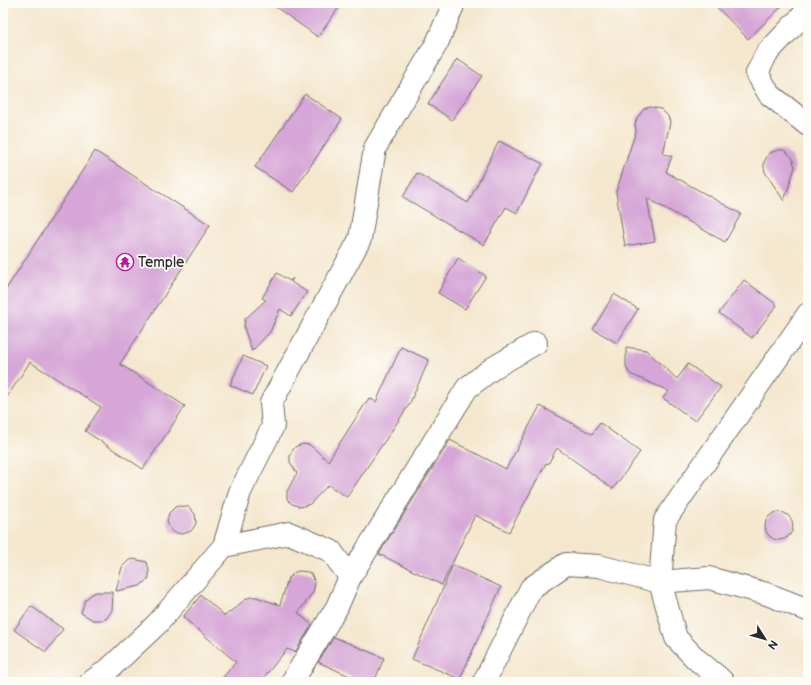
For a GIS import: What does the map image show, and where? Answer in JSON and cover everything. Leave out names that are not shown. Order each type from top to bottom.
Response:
[{"type":"street","points":[[91,682],[109,669],[157,624],[224,546],[240,492],[273,426],[271,403],[360,239],[375,148],[437,43],[454,3]]},
{"type":"street","points":[[808,10],[767,53],[756,73],[769,94],[808,125]]},
{"type":"street","points":[[723,682],[696,659],[676,638],[660,582],[665,520],[808,314]]},
{"type":"street","points":[[292,682],[337,607],[350,577],[468,388],[493,368],[536,343]]},
{"type":"street","points":[[224,546],[289,533],[331,551],[350,577]]},
{"type":"street","points":[[484,682],[531,588],[566,564],[599,566],[660,582],[709,578],[766,594],[808,610]]},
{"type":"building","points":[[270,3],[342,3],[318,37]]},
{"type":"building","points":[[713,3],[785,3],[748,39]]},
{"type":"building","points":[[457,59],[482,76],[452,120],[428,104]]},
{"type":"building","points":[[305,94],[342,119],[293,192],[255,167]]},
{"type":"building","points":[[650,107],[661,109],[668,116],[670,122],[663,154],[672,156],[666,172],[741,214],[725,242],[647,198],[655,241],[625,246],[616,192],[636,131],[635,124],[637,118],[644,109]]},
{"type":"building","points":[[499,141],[543,164],[517,213],[506,207],[484,245],[403,197],[417,173],[468,203]]},
{"type":"building","points":[[784,150],[792,157],[795,167],[784,201],[765,172],[764,167],[764,162],[769,153]]},
{"type":"building","points":[[95,151],[210,225],[120,364],[185,406],[143,469],[85,431],[101,407],[30,362],[3,403],[3,294]]},
{"type":"building","points":[[458,258],[486,276],[465,309],[438,293]]},
{"type":"building","points":[[277,273],[290,281],[293,278],[291,282],[307,292],[291,316],[280,309],[270,332],[252,351],[244,328],[245,319],[266,300],[262,298]]},
{"type":"building","points":[[744,280],[777,305],[752,338],[719,313]]},
{"type":"building","points":[[614,294],[638,309],[617,343],[593,329]]},
{"type":"building","points":[[401,347],[429,360],[409,405],[347,497],[328,485],[310,504],[301,507],[292,504],[287,499],[287,491],[297,473],[290,462],[290,454],[295,447],[302,444],[310,445],[328,461],[369,398],[376,402]]},
{"type":"building","points":[[626,347],[646,350],[677,379],[688,364],[721,387],[695,421],[663,398],[669,391],[630,374],[626,367]]},
{"type":"building","points":[[243,356],[266,366],[253,395],[230,385]]},
{"type":"building","points":[[540,406],[592,434],[600,423],[640,452],[613,489],[557,448],[548,464],[546,463],[509,532],[475,515],[442,585],[379,554],[450,440],[506,469]]},
{"type":"building","points":[[175,507],[189,507],[195,514],[196,523],[191,531],[182,534],[172,532],[167,522],[169,513]]},
{"type":"building","points":[[779,512],[789,516],[793,526],[789,536],[779,540],[769,536],[765,526],[769,516]]},
{"type":"building","points":[[133,559],[147,562],[149,578],[140,586],[116,591],[122,567],[129,560]]},
{"type":"building","points":[[453,565],[501,587],[460,679],[412,659]]},
{"type":"building","points":[[295,572],[308,572],[312,575],[315,583],[313,592],[298,613],[312,625],[295,652],[287,649],[260,682],[219,682],[236,662],[183,617],[201,595],[225,616],[247,598],[252,597],[280,605],[288,579]]},
{"type":"building","points":[[96,592],[113,592],[112,610],[107,618],[103,620],[93,620],[81,613],[85,600]]},
{"type":"building","points":[[31,606],[63,629],[46,652],[14,630]]},
{"type":"building","points":[[334,637],[384,658],[374,682],[363,682],[318,662]]},
{"type":"place","name":"Temple","points":[[125,262]]}]
